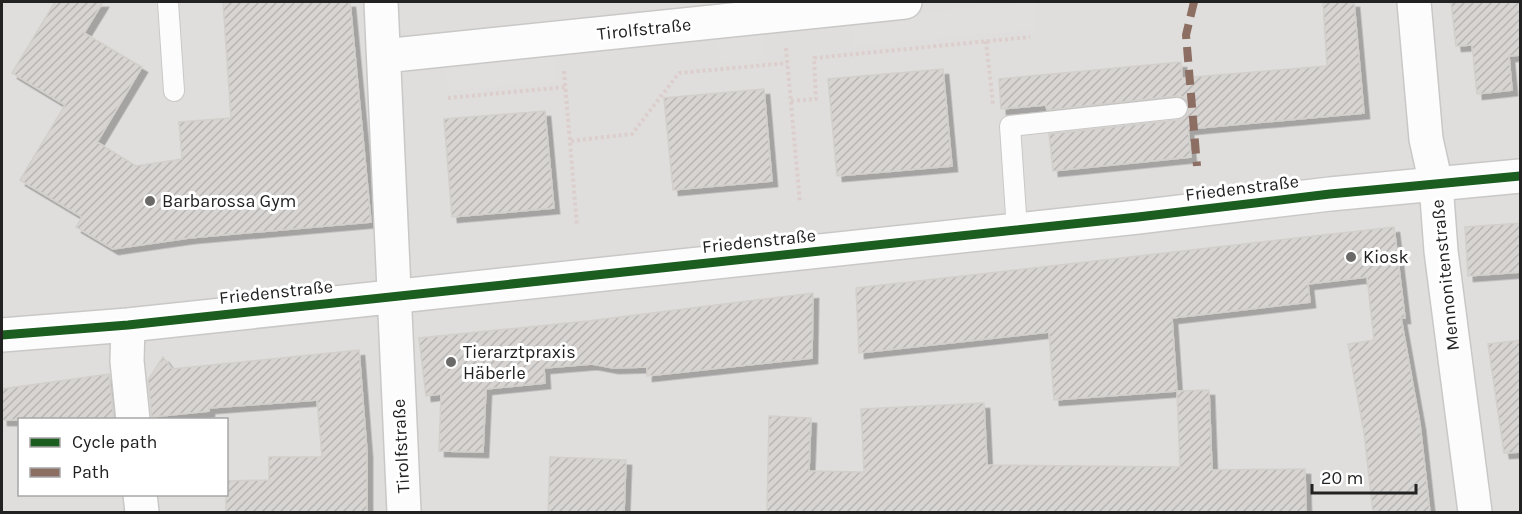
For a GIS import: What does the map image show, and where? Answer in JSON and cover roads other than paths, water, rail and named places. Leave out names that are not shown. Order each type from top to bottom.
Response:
[{"type":"street","name":"Tirolfstraße","points":[[381,2],[404,513]]},
{"type":"street","name":"Tirolfstraße","points":[[384,56],[905,2]]},
{"type":"street","name":"Mennonitenstraße","points":[[1414,2],[1426,139],[1436,184],[1441,251],[1474,513]]},
{"type":"street","name":"Friedenstraße","points":[[2,335],[128,325],[1017,230],[1330,194],[1521,176]]},
{"type":"street","points":[[128,325],[127,361],[133,418]]},
{"type":"street","points":[[140,496],[142,513]]},
{"type":"lane","points":[[168,2],[174,91]]},
{"type":"lane","points":[[1017,230],[1010,126],[1177,108]]},
{"type":"place","name":"Barbarossa Gym","points":[[150,201]]},
{"type":"place","name":"Kiosk","points":[[1351,257]]},
{"type":"place","name":"Tierarztpraxis Häberle","points":[[451,362]]}]
